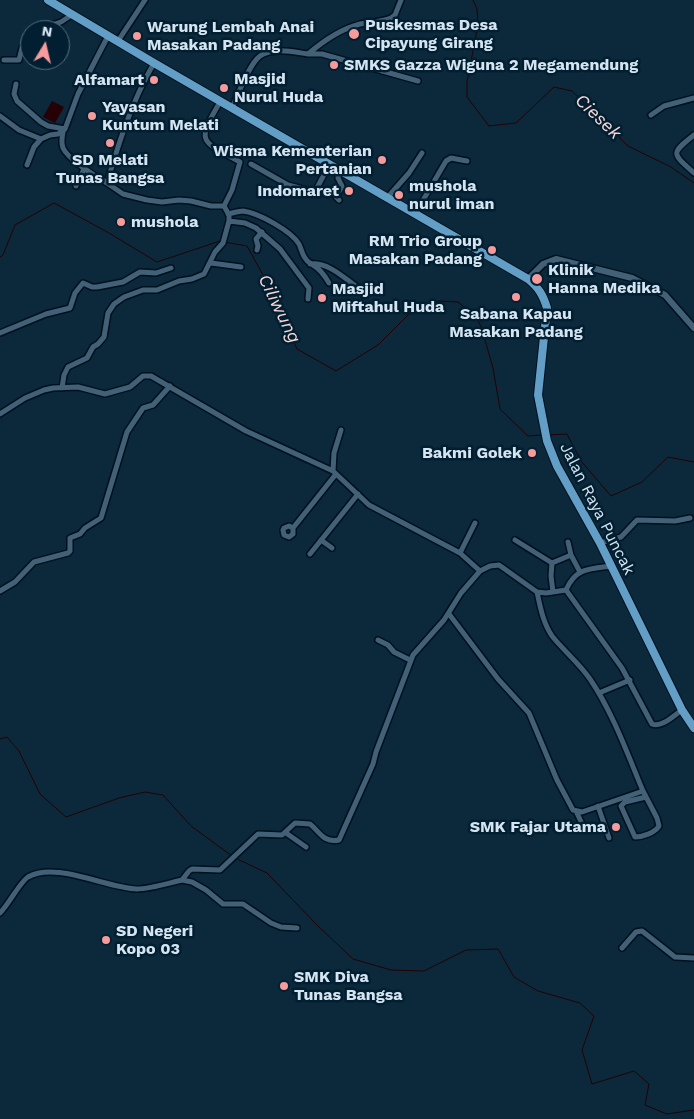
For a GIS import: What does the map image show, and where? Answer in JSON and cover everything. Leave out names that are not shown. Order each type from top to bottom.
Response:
[{"type":"highway","name":"Jalan Raya Puncak","points":[[48,0],[220,102],[528,279],[543,294],[547,308],[538,388],[540,411],[547,441],[557,466],[600,543],[682,710],[694,728]]},
{"type":"street","points":[[118,41],[145,0]]},
{"type":"street","points":[[308,54],[326,40],[348,28],[391,18],[395,15],[401,0]]},
{"type":"street","points":[[64,20],[73,14]]},
{"type":"street","points":[[108,36],[78,94],[64,130],[62,139],[64,149],[84,169],[123,194],[162,202],[179,200],[211,206],[224,206]]},
{"type":"street","points":[[232,108],[244,80],[259,57],[262,54],[279,51],[322,54],[418,81]]},
{"type":"street","points":[[4,60],[19,60],[20,57]]},
{"type":"street","points":[[107,183],[120,137],[142,84],[154,63]]},
{"type":"street","points":[[16,84],[14,94],[17,101],[41,122],[64,130]]},
{"type":"street","points":[[651,114],[664,106],[694,98]]},
{"type":"street","points":[[220,102],[206,126],[206,138],[215,149],[240,162],[232,190],[224,206]]},
{"type":"street","points":[[0,116],[19,130],[40,139]]},
{"type":"street","points":[[27,165],[34,147],[40,139],[64,130]]},
{"type":"street","points":[[694,135],[678,148],[676,153],[678,158],[694,173]]},
{"type":"street","points":[[388,198],[409,174],[422,153]]},
{"type":"street","points":[[415,214],[447,160],[451,158],[467,162]]},
{"type":"street","points":[[251,164],[288,185],[311,191],[317,188],[329,165]]},
{"type":"street","points":[[76,186],[84,169]]},
{"type":"street","points":[[338,170],[338,178],[342,186],[336,197],[339,200]]},
{"type":"street","points":[[62,388],[64,375],[68,367],[87,358],[93,347],[104,337],[108,313],[114,304],[124,297],[144,290],[157,290],[204,274],[215,252],[223,243],[229,221],[224,206]]},
{"type":"street","points":[[228,214],[241,210],[268,219],[289,232],[299,244],[309,264],[314,265],[325,276],[328,283]]},
{"type":"street","points":[[229,221],[251,225],[262,232],[280,249],[309,288],[308,299]]},
{"type":"street","points":[[257,250],[256,240],[262,232]]},
{"type":"street","points":[[528,279],[543,264],[556,259],[632,278],[665,295],[694,328]]},
{"type":"street","points":[[211,263],[241,267]]},
{"type":"street","points":[[309,264],[318,263],[328,267],[357,287]]},
{"type":"street","points":[[0,333],[46,314],[70,308],[75,292],[82,283],[97,287],[123,282],[140,272],[156,273],[172,268]]},
{"type":"street","points":[[0,414],[34,394],[54,388],[84,388],[105,394],[130,387],[146,375],[170,386],[246,431],[334,473],[369,505],[460,553],[480,571]]},
{"type":"street","points":[[0,591],[15,582],[34,562],[68,553],[70,551],[70,538],[80,534],[85,528],[102,518],[130,426],[143,408],[153,405],[170,386]]},
{"type":"street","points":[[292,528],[323,490],[334,473],[334,453],[341,430]]},
{"type":"street","points":[[310,554],[358,494]]},
{"type":"street","points":[[600,543],[621,537],[637,520],[675,521],[690,518]]},
{"type":"street","points":[[460,553],[475,522]]},
{"type":"street","points":[[321,540],[332,548]]},
{"type":"street","points":[[515,540],[552,563]]},
{"type":"street","points":[[568,542],[571,555],[580,572]]},
{"type":"street","points":[[552,563],[571,555]]},
{"type":"street","points":[[552,563],[553,592]]},
{"type":"street","points":[[182,880],[190,870],[218,871],[259,833],[280,835],[295,823],[313,826],[318,834],[328,840],[336,841],[340,839],[351,810],[373,764],[410,660],[449,614],[461,593],[480,571],[490,566],[499,565],[537,592],[566,590]]},
{"type":"street","points":[[566,590],[574,576],[580,572],[612,566]]},
{"type":"street","points":[[566,590],[630,680],[654,725],[662,724],[682,710]]},
{"type":"street","points":[[537,592],[545,622],[550,632],[583,669],[614,721],[657,818],[659,827],[656,830],[635,837],[621,806],[625,802],[645,794]]},
{"type":"street","points":[[449,614],[493,672],[527,710],[557,780],[585,830]]},
{"type":"street","points":[[378,640],[388,645],[394,652],[410,660]]},
{"type":"street","points":[[598,693],[630,680]]},
{"type":"street","points":[[576,812],[582,812],[645,794]]},
{"type":"street","points":[[598,806],[610,838]]},
{"type":"street","points":[[286,832],[306,847]]},
{"type":"street","points":[[0,912],[10,902],[26,878],[43,872],[60,872],[116,886],[137,889],[182,880],[192,882],[206,890],[223,904],[243,904],[271,923],[281,927],[297,928]]},
{"type":"street","points":[[622,948],[636,932],[642,931],[675,957],[694,958]]},
{"type":"shaded area","points":[[52,101],[64,107],[55,123],[43,117]]},
{"type":"waterway","name":"Ciesek","points":[[473,0],[477,9],[478,25],[467,82],[467,97],[489,126],[516,123],[554,87],[572,91],[628,146],[671,167],[694,183]]},
{"type":"waterway","name":"Ciliwung","points":[[0,257],[3,255],[15,225],[54,203],[157,262],[220,241]]},
{"type":"waterway","name":"Ciliwung","points":[[224,242],[247,246],[273,293],[297,349],[336,371],[378,345],[409,314],[423,303],[440,301],[458,302],[473,314],[481,326],[493,368],[500,409],[528,436],[542,435]]},
{"type":"waterway","name":"Ciliwung","points":[[548,435],[567,434],[581,461],[611,496],[642,482],[668,457],[694,462]]},
{"type":"waterway","points":[[0,739],[7,737],[19,751],[40,794],[66,817],[119,798],[145,792],[163,795],[191,826],[232,856]]},
{"type":"waterway","points":[[235,858],[267,873],[353,959],[391,970],[424,971],[466,950],[498,949],[514,977],[538,991],[580,1003],[594,1016],[582,1050],[592,1084],[634,1071],[649,1084],[645,1105],[667,1114],[694,1110]]},
{"type":"place","name":"Puskesmas Desa Cipayung Girang","points":[[354,34]]},
{"type":"place","name":"Warung Lembah Anai Masakan Padang","points":[[137,36]]},
{"type":"place","name":"SMKS Gazza Wiguna 2 Megamendung","points":[[334,65]]},
{"type":"place","name":"Alfamart","points":[[154,80]]},
{"type":"place","name":"Masjid Nurul Huda","points":[[224,88]]},
{"type":"place","name":"Yayasan Kuntum Melati","points":[[92,116]]},
{"type":"place","name":"SD Melati Tunas Bangsa","points":[[110,143]]},
{"type":"place","name":"Wisma Kementerian Pertanian","points":[[382,160]]},
{"type":"place","name":"Indomaret","points":[[349,191]]},
{"type":"place","name":"mushola nurul iman","points":[[399,195]]},
{"type":"place","name":"mushola","points":[[121,222]]},
{"type":"place","name":"RM Trio Group Masakan Padang","points":[[492,250]]},
{"type":"place","name":"Klinik Hanna Medika","points":[[537,279]]},
{"type":"place","name":"Sabana Kapau Masakan Padang","points":[[516,297]]},
{"type":"place","name":"Masjid Miftahul Huda","points":[[322,298]]},
{"type":"place","name":"Bakmi Golek","points":[[532,453]]},
{"type":"place","name":"SMK Fajar Utama","points":[[616,827]]},
{"type":"place","name":"SD Negeri Kopo 03","points":[[106,940]]},
{"type":"place","name":"SMK Diva Tunas Bangsa","points":[[284,986]]}]
